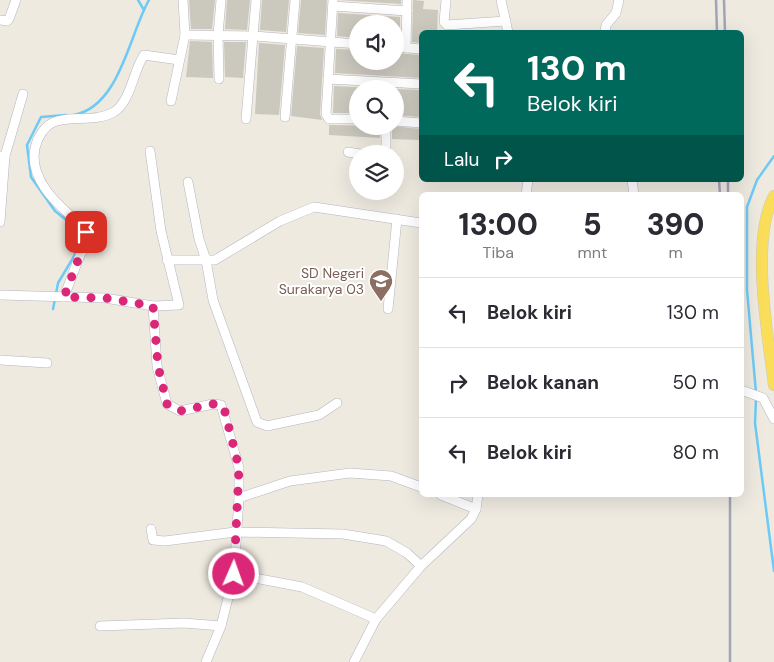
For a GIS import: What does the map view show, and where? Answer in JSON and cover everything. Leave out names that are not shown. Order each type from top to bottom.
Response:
[{"type":"main road","points":[[774,196],[766,214],[762,231],[762,253],[774,385]]},
{"type":"street","points":[[0,20],[6,21],[9,19],[16,0]]},
{"type":"street","points":[[171,101],[185,35],[184,0]]},
{"type":"street","points":[[219,79],[218,35],[221,0]]},
{"type":"street","points":[[246,120],[256,0]]},
{"type":"street","points":[[286,117],[295,0]]},
{"type":"street","points":[[408,0],[406,48],[419,49]]},
{"type":"street","points":[[446,0],[444,22],[447,25],[506,21]]},
{"type":"street","points":[[501,0],[508,30]]},
{"type":"street","points":[[605,30],[606,25],[616,13],[619,0]]},
{"type":"street","points":[[349,119],[327,118],[333,3],[371,4],[407,11]]},
{"type":"street","points":[[185,35],[254,36],[349,43]]},
{"type":"street","points":[[64,297],[80,255],[87,245],[86,232],[83,226],[52,198],[39,177],[34,153],[40,136],[49,126],[57,121],[85,120],[116,111],[124,100],[144,56],[180,60]]},
{"type":"street","points":[[328,79],[419,84]]},
{"type":"street","points":[[0,222],[3,156],[23,94]]},
{"type":"street","points":[[404,122],[419,123]]},
{"type":"street","points":[[0,295],[105,298],[153,306],[179,305],[161,231],[150,151]]},
{"type":"street","points":[[188,182],[213,300],[257,422],[267,426],[319,415],[337,403]]},
{"type":"street","points":[[167,260],[206,260],[223,256],[280,221],[314,208],[419,223]]},
{"type":"street","points":[[388,309],[397,219]]},
{"type":"street","points":[[153,306],[158,366],[167,404],[180,411],[213,404],[221,405],[224,408],[239,468],[234,574],[221,626],[206,662]]},
{"type":"street","points":[[0,360],[47,363]]},
{"type":"street","points":[[744,391],[763,398],[774,419]]},
{"type":"street","points":[[239,498],[290,480],[350,473],[391,476],[419,486]]},
{"type":"street","points":[[446,497],[476,509]]},
{"type":"street","points":[[354,662],[376,619],[421,566],[471,519],[476,509],[478,497]]},
{"type":"street","points":[[151,529],[154,540],[165,541],[235,532],[343,534],[386,541],[407,553],[421,566]]},
{"type":"street","points":[[234,574],[302,588],[376,619]]},
{"type":"street","points":[[100,626],[184,623],[221,626]]},
{"type":"building","points":[[189,0],[215,0],[212,29],[191,29]]},
{"type":"building","points":[[227,0],[250,0],[247,30],[225,29]]},
{"type":"building","points":[[262,0],[289,0],[286,32],[260,30]]},
{"type":"building","points":[[301,0],[327,0],[325,35],[298,33]]},
{"type":"building","points":[[339,0],[401,0],[401,4]]},
{"type":"building","points":[[413,0],[424,1],[423,9],[438,10],[437,30],[419,30],[419,43],[412,42]]},
{"type":"building","points":[[338,13],[369,15],[349,15],[349,37],[337,36]]},
{"type":"building","points":[[190,41],[212,42],[213,78],[186,77]]},
{"type":"building","points":[[224,42],[246,42],[243,78],[225,77]]},
{"type":"building","points":[[259,43],[285,45],[279,115],[255,114]]},
{"type":"building","points":[[297,46],[324,48],[320,114],[322,120],[291,116]]},
{"type":"building","points":[[336,49],[349,50],[349,70],[404,70],[404,54],[419,55],[419,78],[335,73]]},
{"type":"building","points":[[334,86],[349,87],[349,113],[333,113]]},
{"type":"building","points":[[404,89],[419,90],[419,117],[404,116]]},
{"type":"building","points":[[329,125],[349,125],[349,135],[380,135],[380,138],[329,135]]},
{"type":"building","points":[[404,127],[419,129],[419,140],[392,139],[392,135],[404,135]]},
{"type":"waterway","points":[[138,0],[144,10]]},
{"type":"waterway","points":[[74,115],[90,109],[113,84],[149,0]]},
{"type":"waterway","points":[[56,294],[58,283],[82,243],[79,230],[55,211],[31,177],[27,145],[41,117],[66,115]]},
{"type":"waterway","points":[[756,393],[747,290],[747,207],[757,180],[774,156]]},
{"type":"waterway","points":[[53,309],[55,299]]},
{"type":"waterway","points":[[756,399],[755,423],[774,571]]},
{"type":"railway","points":[[716,0],[717,30]]},
{"type":"railway","points":[[724,0],[725,30]]},
{"type":"railway","points":[[719,182],[720,192]]},
{"type":"railway","points":[[728,182],[728,192]]},
{"type":"railway","points":[[730,497],[730,662]]},
{"type":"place","name":"SD Negeri Surakarya 03","points":[[381,302]]},
{"type":"route","points":[[86,232],[87,245],[80,255],[64,297],[105,298],[153,306],[158,366],[167,404],[180,411],[213,404],[221,405],[224,408],[239,468],[234,574]]}]
